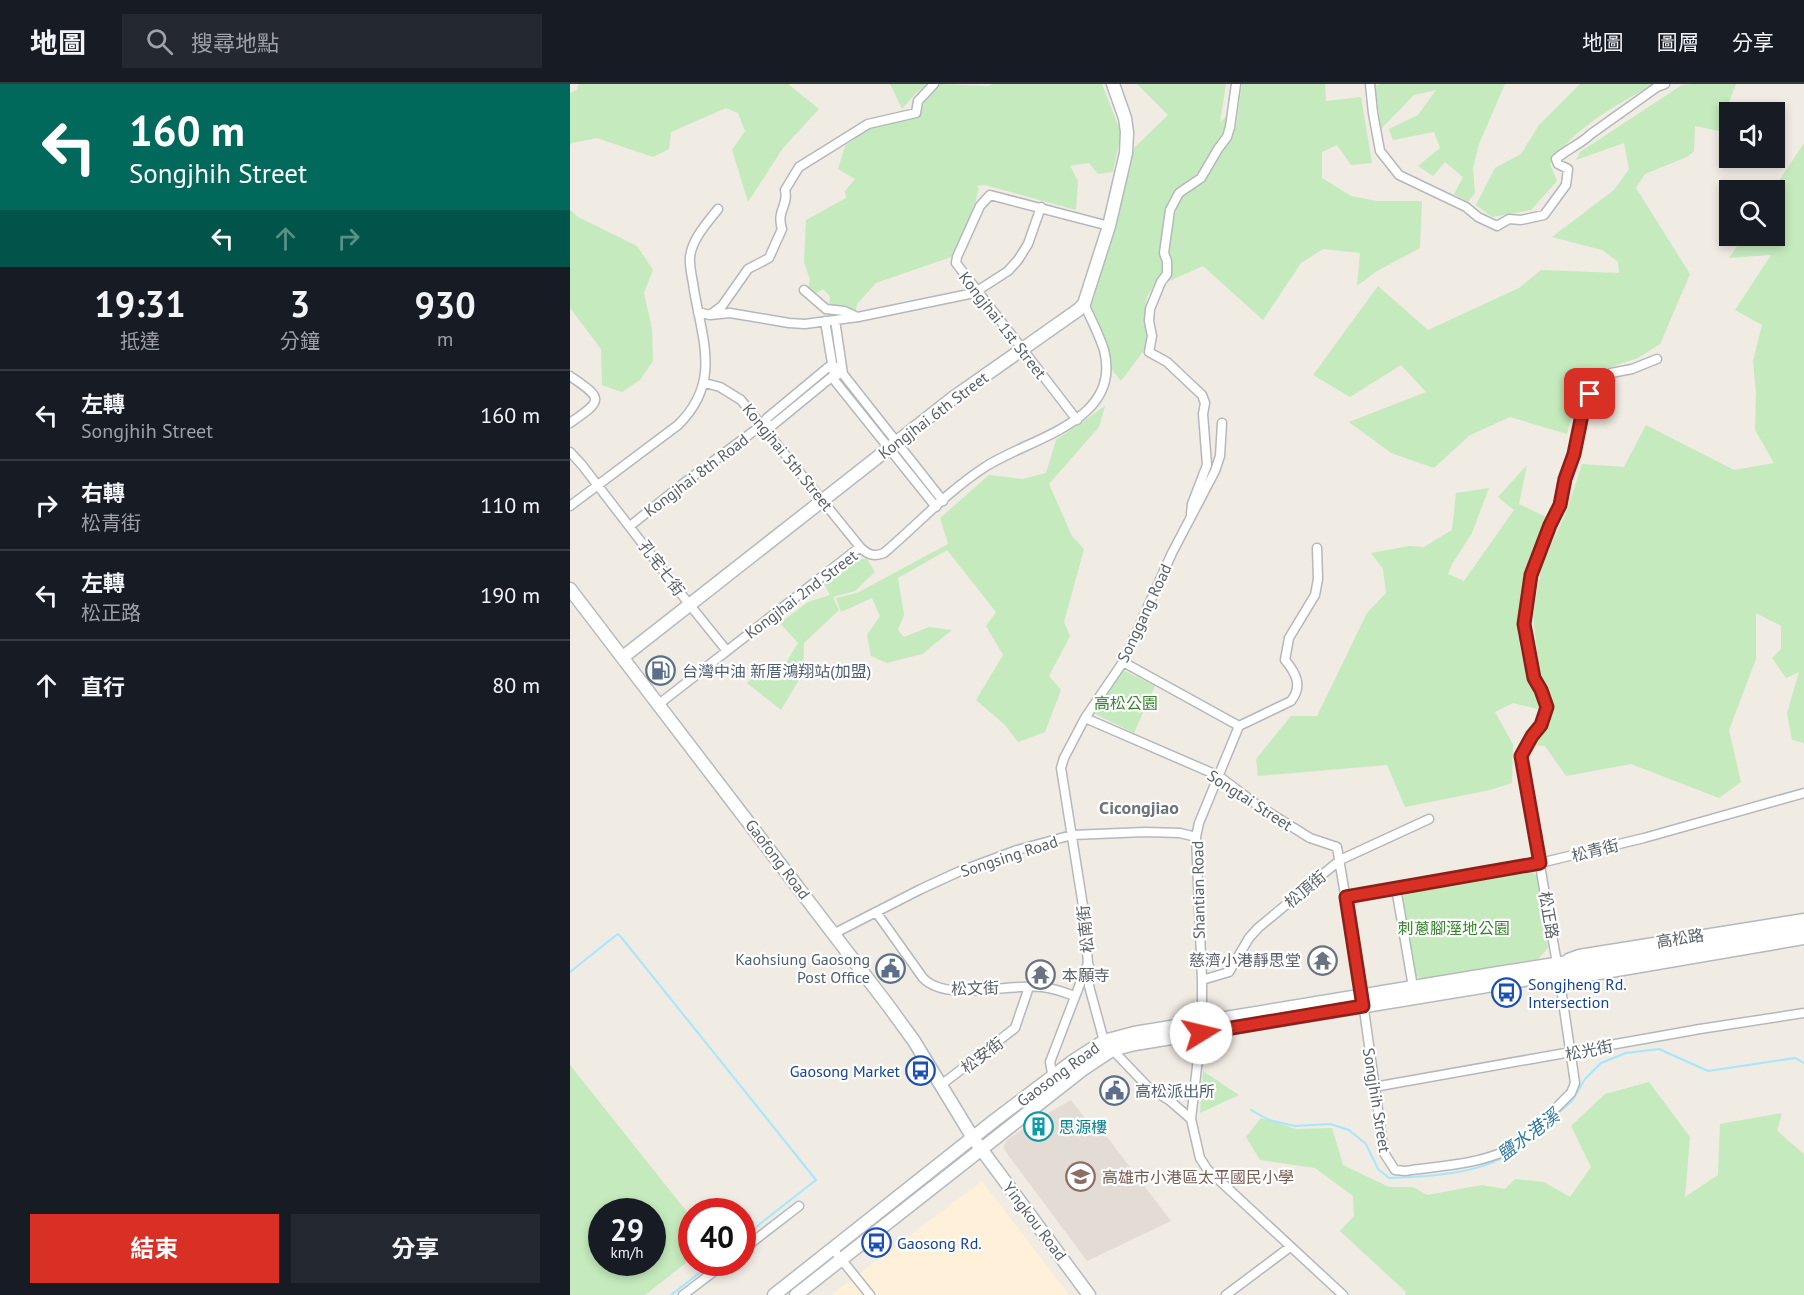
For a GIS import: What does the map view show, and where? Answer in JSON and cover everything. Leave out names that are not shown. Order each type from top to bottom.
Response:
[{"type":"street","points":[[710,315],[722,306],[748,269],[769,258],[783,229],[779,219],[787,198],[784,190],[799,166],[868,124],[916,114],[918,101],[934,84]]},
{"type":"street","points":[[1084,304],[1109,226],[1126,153],[1127,132],[1113,84]]},
{"type":"street","points":[[1190,519],[1192,504],[1207,465],[1203,414],[1205,403],[1202,395],[1167,362],[1149,352],[1152,336],[1149,321],[1150,309],[1161,282],[1167,274],[1167,261],[1164,253],[1170,210],[1179,193],[1201,178],[1227,137],[1236,84]]},
{"type":"street","points":[[1370,84],[1372,113],[1380,151],[1399,175],[1466,207],[1478,217],[1497,226],[1509,219],[1521,220],[1544,215],[1566,185],[1568,169],[1558,164],[1556,159],[1583,142],[1657,87],[1665,84]]},
{"type":"street","name":"Kongjhai 1st Street","points":[[1041,207],[987,196],[980,206],[956,263],[1077,420]]},
{"type":"street","points":[[698,312],[710,315],[730,313],[789,323],[858,317],[938,302],[977,291],[1008,271],[1028,244],[1041,207],[1109,226]]},
{"type":"street","points":[[570,506],[678,425],[690,412],[705,383],[706,363],[690,257],[697,237],[718,209]]},
{"type":"street","points":[[804,290],[825,309],[844,311],[858,317]]},
{"type":"street","name":"Kongjhai 6th Street","points":[[623,657],[953,398],[1084,304]]},
{"type":"street","name":"Kongjhai 2nd Street","points":[[659,704],[860,547],[872,555],[877,556],[884,553],[966,480],[987,465],[1077,420],[1100,393],[1105,384],[1106,370],[1104,352],[1084,304]]},
{"type":"street","points":[[835,320],[838,375]]},
{"type":"street","points":[[825,321],[832,364],[838,375],[940,504]]},
{"type":"street","name":"松正路","points":[[1572,1053],[1521,756],[1541,725],[1547,707],[1534,678],[1524,624],[1531,575],[1560,505],[1584,405],[1597,382],[1611,373],[1632,369],[1657,359]]},
{"type":"street","name":"Kongjhai 8th Road","points":[[630,526],[762,425],[767,418],[832,364]]},
{"type":"street","name":"Kongjhai 8th Road","points":[[762,425],[773,425],[838,375]]},
{"type":"street","points":[[570,376],[592,391],[596,401],[594,406],[570,423]]},
{"type":"street","name":"Kongjhai 5th Street","points":[[705,383],[720,387],[741,400],[860,547]]},
{"type":"street","name":"Songgang Road","points":[[1072,835],[1061,768],[1064,758],[1085,718],[1123,662],[1153,591],[1215,471],[1220,456],[1222,423]]},
{"type":"street","name":"孔宅七街","points":[[570,452],[727,651]]},
{"type":"street","points":[[1123,662],[1239,726],[1291,701],[1296,695],[1297,677],[1285,660],[1289,638],[1315,595],[1318,579],[1317,548]]},
{"type":"street","name":"Gaofong Road","points":[[570,589],[835,933],[914,1041],[977,1143]]},
{"type":"street","name":"Songtai Street","points":[[1085,718],[1219,776],[1257,805],[1310,838],[1337,847],[1340,860]]},
{"type":"street","name":"Shantian Road","points":[[1239,726],[1203,812],[1196,837],[1202,1028],[1191,1119],[1200,1158],[1207,1169],[1343,1295]]},
{"type":"street","name":"松青街","points":[[1346,897],[1540,863],[1644,838],[1804,793]]},
{"type":"street","name":"松頂街","points":[[1202,980],[1228,972],[1249,938],[1258,928],[1340,860],[1429,819]]},
{"type":"street","name":"Songsing Road","points":[[835,933],[958,872],[1017,850],[1072,835],[1145,832],[1180,833],[1196,837]]},
{"type":"street","name":"松南街","points":[[1056,1082],[1050,1062],[1074,996],[1089,963],[1072,835]]},
{"type":"street","name":"Songjhih Street","points":[[1340,860],[1384,1153],[1395,1170],[1405,1172],[1480,1159],[1506,1150],[1523,1138],[1571,1093],[1575,1083],[1572,1053]]},
{"type":"street","points":[[1396,888],[1413,987]]},
{"type":"street","name":"松文街","points":[[876,912],[930,985],[960,991],[1043,987],[1074,996]]},
{"type":"street","name":"高松路","points":[[1558,969],[1579,954],[1804,918]]},
{"type":"street","name":"高松路","points":[[1582,966],[1804,925]]},
{"type":"street","name":"高松路","points":[[1582,966],[1804,934]]},
{"type":"street","name":"高松路","points":[[1558,969],[1582,978],[1804,940]]},
{"type":"street","points":[[1089,963],[1089,986],[1108,1045],[1149,1088],[1169,1100],[1191,1119]]},
{"type":"street","name":"Gaosong Road","points":[[1362,1001],[1413,987],[1582,966]]},
{"type":"street","name":"Gaosong Road","points":[[774,1295],[837,1254],[1056,1082],[1108,1045],[1135,1044],[1202,1028],[1558,969]]},
{"type":"street","name":"松安街","points":[[941,1085],[1015,1028],[1029,987]]},
{"type":"street","name":"松光街","points":[[1374,1087],[1700,1029],[1804,1013]]},
{"type":"street","name":"Yingkou Road","points":[[977,1143],[1089,1295]]},
{"type":"street","points":[[756,1239],[799,1206]]},
{"type":"street","points":[[1226,1295],[1290,1247]]},
{"type":"street","points":[[837,1254],[870,1295]]},
{"type":"street","name":"Gaosong Road","points":[[796,1295],[837,1254]]},
{"type":"street","points":[[684,1295],[708,1276]]},
{"type":"shaded area","name":"高雄市小港區太平國民小學","points":[[1071,1100],[1098,1134],[1104,1133],[1171,1221],[1087,1261],[1003,1148],[1007,1140],[1031,1123]]},
{"type":"shaded area","points":[[982,1181],[1069,1295],[831,1295]]},
{"type":"green space","points":[[579,84],[788,84],[819,109],[783,148],[748,202],[732,150],[745,131],[738,113],[726,108],[671,132],[669,149],[653,157],[597,138],[570,145],[570,93],[577,90]]},
{"type":"green space","points":[[890,84],[927,84],[902,109]]},
{"type":"green space","points":[[940,84],[989,86],[992,84],[1102,84],[1121,133],[1113,172],[1098,174],[1089,163],[1070,166],[1078,181],[1076,210],[985,185],[977,186],[979,188],[975,203],[954,256],[876,283],[857,304],[855,314],[828,317],[830,296],[823,289],[817,293],[808,288],[810,280],[804,262],[806,220],[846,198],[845,191],[855,179],[838,169],[845,146],[855,139],[856,134],[873,122],[921,114],[924,102]]},
{"type":"green space","points":[[1137,84],[1226,84],[1220,122],[1227,116],[1226,131],[1207,161],[1198,173],[1175,191],[1163,225],[1161,259],[1164,272],[1147,296],[1144,321],[1148,342],[1121,381],[1109,366],[1109,354],[1090,306],[1132,150],[1168,115]]},
{"type":"green space","points":[[1242,84],[1325,84],[1326,101],[1361,97],[1372,163],[1351,165],[1337,145],[1322,152],[1322,178],[1351,196],[1377,201],[1422,201],[1420,248],[1377,271],[1357,286],[1360,253],[1323,249],[1301,263],[1263,320],[1203,266],[1167,282],[1172,257],[1167,250],[1178,201],[1200,183],[1236,127]]},
{"type":"green space","points":[[1381,84],[1505,84],[1479,144],[1473,168],[1475,193],[1468,202],[1454,194],[1463,177],[1445,162],[1433,176],[1418,166],[1440,148],[1434,132],[1393,140],[1389,129],[1418,115],[1436,90],[1414,95],[1381,129],[1375,86]]},
{"type":"green space","points":[[1580,84],[1654,84],[1597,118],[1571,139],[1550,164],[1557,181],[1531,210],[1492,217],[1476,205],[1495,168],[1521,154],[1539,125]]},
{"type":"green space","points":[[1736,84],[1729,102],[1719,102],[1719,131],[1695,126],[1694,151],[1687,157],[1645,174],[1636,188],[1690,274],[1660,344],[1638,358],[1605,369],[1580,385],[1567,434],[1510,417],[1470,435],[1434,468],[1391,453],[1349,422],[1426,392],[1401,365],[1350,397],[1313,375],[1378,286],[1428,330],[1519,288],[1541,270],[1619,273],[1618,262],[1602,250],[1552,237],[1614,190],[1629,169],[1624,143],[1576,160],[1580,152],[1682,85]]},
{"type":"green space","points":[[1804,143],[1804,743],[1792,740],[1787,713],[1799,672],[1786,678],[1772,658],[1781,649],[1781,626],[1756,613],[1756,659],[1729,730],[1741,782],[1719,798],[1631,764],[1566,776],[1545,746],[1533,745],[1548,723],[1553,705],[1539,671],[1533,614],[1542,565],[1566,513],[1582,464],[1624,467],[1646,425],[1734,470],[1774,463],[1755,430],[1756,393],[1753,361],[1762,325],[1735,310],[1771,255],[1729,258],[1737,246],[1785,246],[1785,180],[1780,180]]},
{"type":"green space","points":[[570,210],[578,217],[637,246],[653,270],[644,293],[652,329],[653,361],[640,380],[622,392],[602,385],[601,349],[570,308]]},
{"type":"green space","points":[[1105,406],[1099,427],[1049,484],[1072,536],[1084,549],[1064,622],[1070,636],[1049,676],[1061,690],[1045,732],[1018,742],[1005,725],[976,700],[1003,655],[986,626],[996,612],[947,550],[898,578],[904,615],[898,630],[904,637],[929,627],[952,630],[922,654],[887,663],[871,656],[867,635],[880,616],[872,598],[841,612],[836,598],[857,593],[948,544],[940,518],[989,475],[1023,479],[1046,473],[1056,440]]},
{"type":"green space","points":[[1527,465],[1519,504],[1546,517],[1523,592],[1518,634],[1524,663],[1542,710],[1513,703],[1495,712],[1513,744],[1512,783],[1490,790],[1405,807],[1387,765],[1258,776],[1256,759],[1291,716],[1317,716],[1367,613],[1386,593],[1383,569],[1371,553],[1409,546],[1424,547],[1452,530],[1456,493],[1489,488],[1472,533],[1448,574],[1464,581],[1514,510],[1498,497]]},
{"type":"green space","points":[[858,559],[867,559],[875,572],[855,591],[833,597],[839,610],[804,643],[803,673],[781,710],[747,683],[770,662],[781,671],[798,643],[780,623],[808,602],[830,595],[824,584]]},
{"type":"green space","name":"高松公園","points":[[1123,670],[1155,686],[1134,733],[1095,714]]},
{"type":"green space","name":"刺蔥腳溼地公園","points":[[1529,870],[1537,876],[1548,948],[1538,959],[1421,979],[1415,975],[1403,898],[1407,890]]},
{"type":"green space","points":[[570,1065],[678,1201],[678,1269],[645,1295],[570,1295]]},
{"type":"green space","points":[[1203,1071],[1239,1095],[1200,1113]]},
{"type":"green space","points":[[1649,1082],[1690,1137],[1685,1197],[1718,1175],[1720,1124],[1782,1113],[1777,1131],[1804,1154],[1804,1295],[1405,1295],[1406,1292],[1340,1231],[1354,1216],[1353,1196],[1315,1168],[1260,1160],[1246,1137],[1261,1118],[1296,1129],[1332,1128],[1343,1165],[1389,1187],[1413,1187],[1427,1195],[1482,1185],[1505,1189],[1515,1179],[1544,1182],[1570,1197],[1591,1167],[1571,1126],[1605,1094]]},
{"type":"waterway","points":[[570,972],[618,934],[816,1180],[756,1227]]},
{"type":"waterway","name":"鹽水港溪","points":[[1549,1121],[1572,1101],[1585,1079],[1601,1063],[1626,1053],[1659,1049],[1708,1071],[1795,1058],[1804,1063]]},
{"type":"waterway","name":"鹽水港溪","points":[[1251,1110],[1269,1120],[1295,1126],[1330,1124],[1349,1130],[1366,1144],[1378,1169],[1389,1178],[1468,1170],[1484,1166],[1510,1153]]},
{"type":"waterway","points":[[671,1295],[695,1276]]},
{"type":"place","name":"台灣中油 新厝鴻翔站(加盟)","points":[[661,671]]},
{"type":"place","name":"慈濟小港靜思堂","points":[[1322,960]]},
{"type":"place","name":"Kaohsiung Gaosong Post Office","points":[[891,968]]},
{"type":"place","name":"本願寺","points":[[1041,975]]},
{"type":"place","name":"Songjheng Rd. Intersection","points":[[1507,993]]},
{"type":"place","name":"Gaosong Market","points":[[921,1071]]},
{"type":"place","name":"高松派出所","points":[[1114,1091]]},
{"type":"place","name":"思源樓","points":[[1038,1127]]},
{"type":"place","name":"高雄市小港區太平國民小學","points":[[1081,1177]]},
{"type":"place","name":"Gaosong Rd.","points":[[876,1243]]},
{"type":"district","name":"Cicongjiao","points":[[1139,807]]},
{"type":"route","points":[[1201,1033],[1363,1006],[1346,897],[1540,863],[1521,756],[1541,725],[1547,707],[1534,678],[1524,624],[1531,575],[1560,505],[1584,405],[1590,394]]}]
